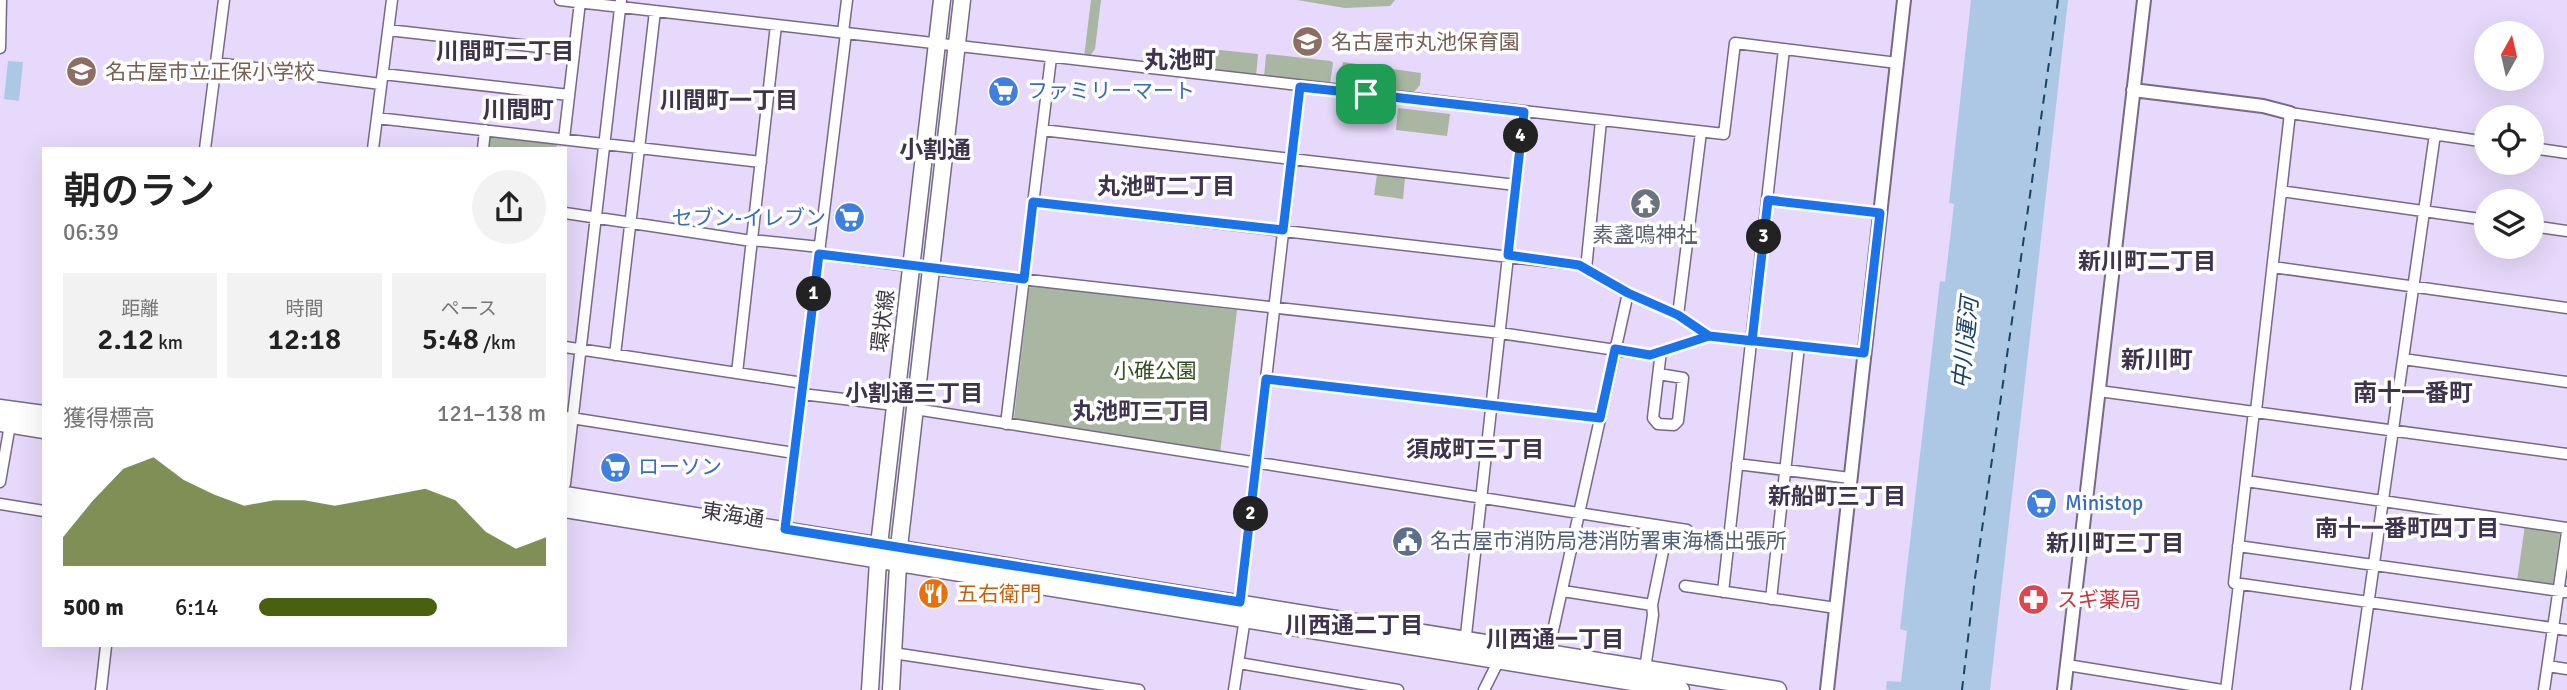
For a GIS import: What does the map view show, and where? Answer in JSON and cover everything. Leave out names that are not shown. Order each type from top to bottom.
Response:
[{"type":"main road","name":"環状線","points":[[870,690],[879,552],[894,405],[942,0]]},
{"type":"main road","name":"環状線","points":[[891,690],[899,555],[962,0]]},
{"type":"main road","points":[[0,408],[42,414]]},
{"type":"main road","points":[[5,424],[42,430]]},
{"type":"main road","name":"東海通","points":[[567,495],[785,529],[879,552]]},
{"type":"main road","name":"東海通","points":[[567,509],[899,555],[1465,646],[1503,653],[1604,684],[1681,690]]},
{"type":"main road","points":[[1503,653],[1549,653],[1778,690]]},
{"type":"street","points":[[0,48],[1,0]]},
{"type":"street","points":[[205,147],[224,0]]},
{"type":"street","points":[[373,147],[392,0]]},
{"type":"street","points":[[560,0],[621,3],[656,11],[957,47],[1724,134],[1735,43],[1897,63]]},
{"type":"street","points":[[785,529],[847,0]]},
{"type":"street","points":[[1827,690],[1904,0]]},
{"type":"street","points":[[2064,690],[2144,0]]},
{"type":"street","points":[[563,142],[580,2]]},
{"type":"street","points":[[567,451],[621,3]]},
{"type":"street","points":[[615,355],[656,11]]},
{"type":"street","points":[[737,373],[776,25]]},
{"type":"street","points":[[388,30],[574,51]]},
{"type":"street","points":[[1723,592],[1784,49]]},
{"type":"street","points":[[1006,424],[1051,58]]},
{"type":"street","points":[[216,63],[569,95]]},
{"type":"street","points":[[1234,690],[1239,663],[1256,464],[1300,87]]},
{"type":"street","points":[[2133,90],[2263,106],[2290,113],[2474,140]]},
{"type":"street","points":[[1465,646],[1524,112]]},
{"type":"street","points":[[2290,113],[2234,583],[2567,631]]},
{"type":"street","points":[[377,118],[563,142],[604,144],[761,162]]},
{"type":"street","points":[[1586,269],[1601,121]]},
{"type":"street","points":[[482,147],[485,130]]},
{"type":"street","points":[[1042,130],[1516,185]]},
{"type":"street","points":[[1678,315],[1701,132]]},
{"type":"street","points":[[2357,690],[2435,134]]},
{"type":"street","points":[[2544,150],[2567,153]]},
{"type":"street","points":[[2281,191],[2474,218]]},
{"type":"street","points":[[1768,200],[1880,213]]},
{"type":"street","points":[[1033,202],[1579,265],[1628,293],[1678,315],[1709,336]]},
{"type":"street","points":[[567,213],[932,269],[1500,333],[1650,355],[1709,336],[1864,353]]},
{"type":"street","points":[[2544,228],[2567,231]]},
{"type":"street","points":[[2273,267],[2567,308]]},
{"type":"street","points":[[1549,653],[1628,293]]},
{"type":"street","points":[[1771,599],[1799,346]]},
{"type":"street","points":[[567,347],[737,373],[894,405]]},
{"type":"street","points":[[1659,374],[1683,378],[1678,421],[1674,425],[1658,424],[1653,418],[1661,351]]},
{"type":"street","points":[[2403,359],[2567,382]]},
{"type":"street","points":[[1266,379],[1600,418]]},
{"type":"street","points":[[2099,391],[2567,454]]},
{"type":"street","points":[[915,409],[1688,530]]},
{"type":"street","points":[[569,418],[794,453]]},
{"type":"street","points":[[0,482],[5,424]]},
{"type":"street","points":[[1737,464],[1850,478]]},
{"type":"street","points":[[2246,481],[2567,530],[2563,591],[2553,628],[2544,690]]},
{"type":"street","points":[[0,504],[42,511]]},
{"type":"street","points":[[1645,668],[1654,615],[1652,605],[1668,527]]},
{"type":"street","points":[[2238,546],[2563,591]]},
{"type":"street","points":[[2067,665],[2224,690],[2239,584]]},
{"type":"street","points":[[1685,586],[1836,608]]},
{"type":"street","points":[[1563,592],[1652,605]]},
{"type":"street","points":[[101,690],[106,647]]},
{"type":"street","points":[[893,653],[1139,690]]},
{"type":"street","points":[[1484,690],[1503,653]]},
{"type":"street","points":[[1239,663],[1398,690]]},
{"type":"street","points":[[2548,666],[2567,669]]},
{"type":"green space","points":[[1091,0],[1101,0],[1095,49],[1089,57],[1084,57]]},
{"type":"green space","points":[[1297,0],[1395,0],[1390,6],[1345,8]]},
{"type":"green space","points":[[1210,49],[1258,54],[1256,76],[1204,70],[1199,62],[1202,52]]},
{"type":"green space","points":[[1268,54],[1331,61],[1330,84],[1264,77]]},
{"type":"green space","points":[[1343,62],[1421,73],[1420,85],[1412,94],[1339,85]]},
{"type":"green space","points":[[1398,108],[1450,114],[1447,136],[1396,130]]},
{"type":"green space","points":[[491,135],[556,143],[557,147],[486,147]]},
{"type":"green space","points":[[1377,175],[1405,178],[1403,199],[1374,195]]},
{"type":"green space","name":"小碓公園","points":[[1032,286],[1237,310],[1220,453],[1020,422],[1014,417],[1029,289]]},
{"type":"green space","points":[[2525,525],[2558,529],[2560,533],[2553,584],[2550,586],[2517,581]]},
{"type":"water","name":"中川運河","points":[[1971,0],[2068,0],[1990,690],[1889,690],[1886,689],[1887,681],[1901,682],[1907,631],[1900,629],[1940,281],[1945,282],[1954,204],[1949,203]]},
{"type":"water","points":[[8,61],[23,62],[19,101],[4,99]]},
{"type":"ferry route","points":[[1962,690],[1975,578],[2058,0]]},
{"type":"place","name":"名古屋市丸池保育園","points":[[1308,42]]},
{"type":"place","name":"名古屋市立正保小学校","points":[[82,72]]},
{"type":"place","name":"ファミリーマート","points":[[1004,91]]},
{"type":"place","name":"素盞鳴神社","points":[[1645,203]]},
{"type":"place","name":"セブン-イレブン","points":[[849,218]]},
{"type":"place","name":"ローソン","points":[[615,467]]},
{"type":"place","name":"Ministop","points":[[2042,503]]},
{"type":"place","name":"名古屋市消防局港消防署東海橋出張所","points":[[1407,541]]},
{"type":"place","name":"五右衛門","points":[[934,594]]},
{"type":"place","name":"スギ薬局","points":[[2034,600]]},
{"type":"district","name":"川間町二丁目","points":[[505,51]]},
{"type":"district","name":"丸池町","points":[[1180,60]]},
{"type":"district","name":"川間町一丁目","points":[[729,100]]},
{"type":"district","name":"川間町","points":[[518,110]]},
{"type":"district","name":"小割通","points":[[935,150]]},
{"type":"district","name":"丸池町二丁目","points":[[1166,186]]},
{"type":"district","name":"新川町二丁目","points":[[2147,261]]},
{"type":"district","name":"新川町","points":[[2157,360]]},
{"type":"district","name":"小割通三丁目","points":[[914,393]]},
{"type":"district","name":"南十一番町","points":[[2413,393]]},
{"type":"district","name":"丸池町三丁目","points":[[1141,411]]},
{"type":"district","name":"須成町三丁目","points":[[1475,449]]},
{"type":"district","name":"新船町三丁目","points":[[1837,496]]},
{"type":"district","name":"南十一番町四丁目","points":[[2407,528]]},
{"type":"district","name":"新川町三丁目","points":[[2115,543]]},
{"type":"district","name":"川西通二丁目","points":[[1354,625]]},
{"type":"district","name":"川西通一丁目","points":[[1555,639]]},
{"type":"route","points":[[1366,94],[1300,87],[1283,230],[1033,202],[1024,279],[819,254],[785,529],[1240,602],[1266,379],[1600,418],[1615,349],[1650,355],[1709,336],[1752,341],[1768,200],[1880,213],[1864,353],[1709,336],[1678,315],[1628,293],[1579,265],[1508,255],[1524,112],[1366,94]]}]
